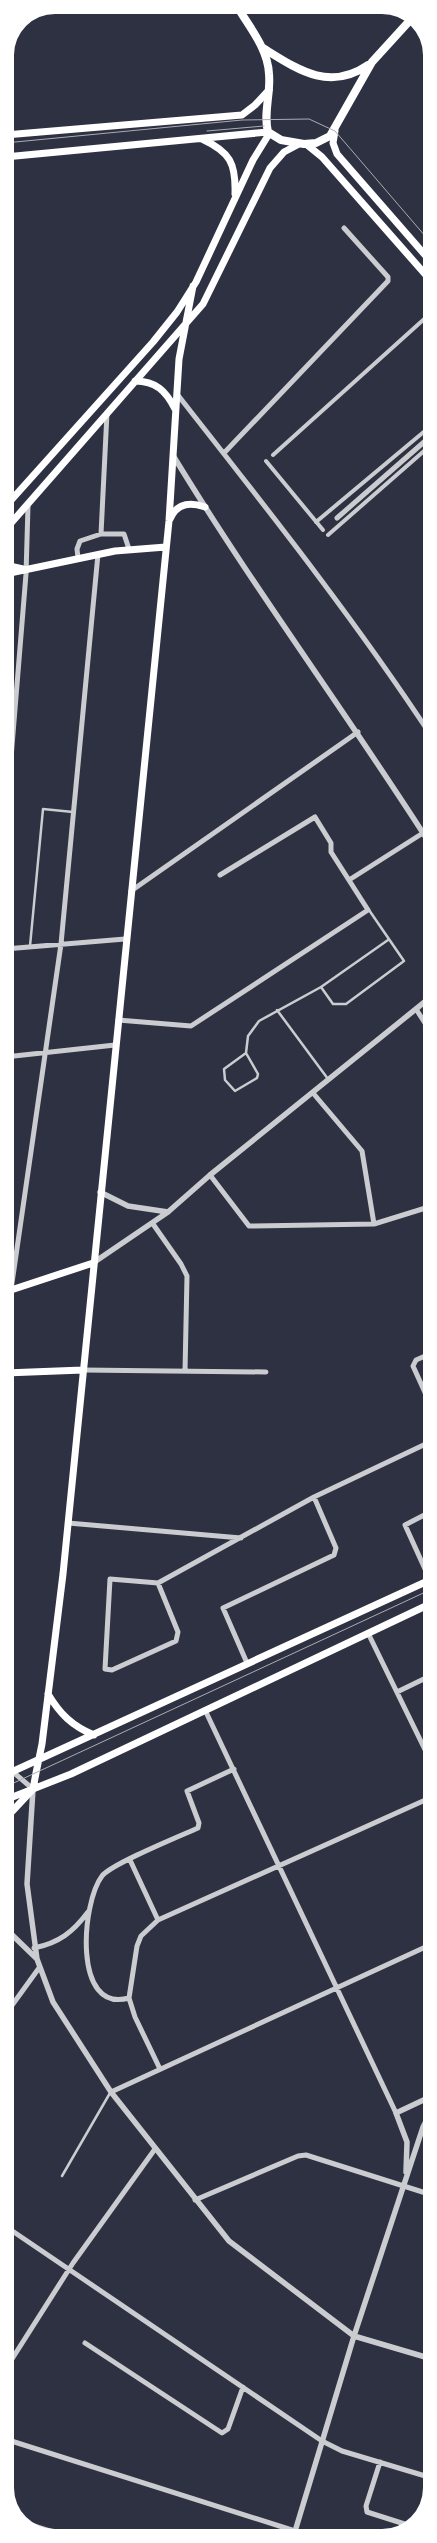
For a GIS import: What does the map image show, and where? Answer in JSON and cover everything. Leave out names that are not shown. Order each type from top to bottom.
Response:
[{"type":"main road","points":[[14,497],[153,342],[177,312],[193,286],[235,197],[269,133],[266,115],[270,75],[263,48],[242,14]]},
{"type":"main road","points":[[409,24],[372,62],[348,104],[335,131],[333,143],[337,154],[423,253]]},
{"type":"main road","points":[[263,48],[304,72],[328,77],[348,76],[372,62]]},
{"type":"main road","points":[[14,134],[242,115],[255,105],[268,90]]},
{"type":"main road","points":[[14,521],[186,324],[208,296],[270,168],[284,152],[302,144],[324,140],[335,131]]},
{"type":"main road","points":[[14,156],[269,133],[281,140],[302,144],[322,157],[423,272]]},
{"type":"main road","points":[[202,139],[220,148],[230,158],[234,171],[235,197]]},
{"type":"main road","points":[[14,1809],[32,1789],[39,1760],[48,1694],[68,1523],[125,939],[169,522],[181,346],[193,286]]},
{"type":"main road","points":[[135,381],[152,383],[165,392],[176,410]]},
{"type":"main road","points":[[169,522],[175,510],[183,505],[192,504],[205,507]]},
{"type":"main road","points":[[14,572],[98,554],[129,549],[166,547]]},
{"type":"main road","points":[[14,567],[26,570]]},
{"type":"main road","points":[[14,1289],[93,1263]]},
{"type":"main road","points":[[14,1373],[83,1370]]},
{"type":"main road","points":[[14,1772],[246,1663],[423,1584]]},
{"type":"main road","points":[[14,1796],[71,1774],[423,1607]]},
{"type":"main road","points":[[48,1694],[61,1714],[72,1724],[94,1735]]},
{"type":"street","points":[[224,453],[389,279],[344,228]]},
{"type":"street","points":[[273,455],[423,321]]},
{"type":"street","points":[[177,394],[322,580],[394,679],[423,724]]},
{"type":"street","points":[[101,534],[107,413]]},
{"type":"street","points":[[316,522],[423,432]]},
{"type":"street","points":[[337,518],[423,443]]},
{"type":"street","points":[[328,535],[423,452]]},
{"type":"street","points":[[174,457],[205,507],[358,732],[423,833],[349,880]]},
{"type":"street","points":[[266,461],[323,530]]},
{"type":"street","points":[[14,720],[26,570],[28,506]]},
{"type":"street","points":[[78,558],[77,549],[80,541],[101,534],[124,534],[129,549]]},
{"type":"street","points":[[14,1252],[61,944],[98,554]]},
{"type":"street","points":[[130,892],[358,732]]},
{"type":"street","points":[[117,1020],[191,1026],[368,910],[331,852],[331,843],[314,817],[220,875]]},
{"type":"street","points":[[14,948],[125,939]]},
{"type":"street","points":[[93,1263],[153,1224],[210,1175],[423,1003]]},
{"type":"street","points":[[416,1009],[423,1020]]},
{"type":"street","points":[[14,1056],[115,1045]]},
{"type":"street","points":[[313,1093],[362,1151],[377,1224]]},
{"type":"street","points":[[210,1175],[249,1226],[377,1224],[423,1209]]},
{"type":"street","points":[[100,1192],[128,1206],[168,1212]]},
{"type":"street","points":[[153,1224],[187,1276],[185,1370]]},
{"type":"street","points":[[423,1357],[413,1362],[423,1383]]},
{"type":"street","points":[[83,1370],[266,1372]]},
{"type":"street","points":[[158,1583],[178,1632],[176,1641],[112,1670],[107,1670],[104,1665],[110,1579],[158,1583],[314,1497],[423,1445]]},
{"type":"street","points":[[246,1663],[222,1608],[334,1555],[336,1548],[314,1497]]},
{"type":"street","points":[[423,1516],[405,1525],[423,1563]]},
{"type":"street","points":[[68,1523],[241,1538]]},
{"type":"street","points":[[368,1633],[423,1746]]},
{"type":"street","points":[[396,1692],[423,1680]]},
{"type":"street","points":[[205,1710],[405,2132],[408,2151],[404,2186]]},
{"type":"street","points":[[129,1998],[110,1999],[98,1991],[88,1966],[86,1942],[89,1911],[101,1876],[106,1871],[198,1828],[199,1823],[186,1791],[234,1769]]},
{"type":"street","points":[[14,1773],[32,1789],[27,1884],[34,1948],[39,1968],[53,2002],[111,2092],[229,2241],[354,2336],[423,2356]]},
{"type":"street","points":[[160,2069],[129,1998],[137,1946],[141,1936],[158,1920],[423,1801]]},
{"type":"street","points":[[130,1860],[158,1920]]},
{"type":"street","points":[[34,1948],[52,1944],[63,1939],[73,1931],[89,1911]]},
{"type":"street","points":[[14,1937],[37,1959]]},
{"type":"street","points":[[111,2092],[423,1948]]},
{"type":"street","points":[[14,2003],[39,1968]]},
{"type":"street","points":[[396,2113],[423,2100]]},
{"type":"street","points":[[296,2529],[354,2336],[423,2127]]},
{"type":"street","points":[[14,2357],[69,2270],[155,2149]]},
{"type":"street","points":[[195,2200],[302,2156],[423,2192]]},
{"type":"street","points":[[14,2232],[322,2441],[342,2451],[423,2475]]},
{"type":"street","points":[[85,2343],[222,2433],[228,2429],[243,2387]]},
{"type":"street","points":[[14,2442],[289,2529]]},
{"type":"street","points":[[380,2462],[366,2508],[367,2512],[403,2524]]},
{"type":"lane","points":[[30,947],[43,809],[74,813]]},
{"type":"lane","points":[[320,987],[334,1004],[346,1004],[404,960],[368,910]]},
{"type":"lane","points":[[246,1053],[224,1069],[225,1080],[236,1092],[257,1078],[258,1074],[246,1053],[246,1044],[252,1028],[259,1021],[320,987],[388,940]]},
{"type":"lane","points":[[277,1010],[329,1080]]},
{"type":"lane","points":[[62,2176],[111,2092]]},
{"type":"tram line","points":[[14,142],[242,120],[309,119],[335,131],[423,234]]},
{"type":"tram line","points":[[207,131],[264,126]]},
{"type":"tram line","points":[[14,1783],[423,1593]]}]
